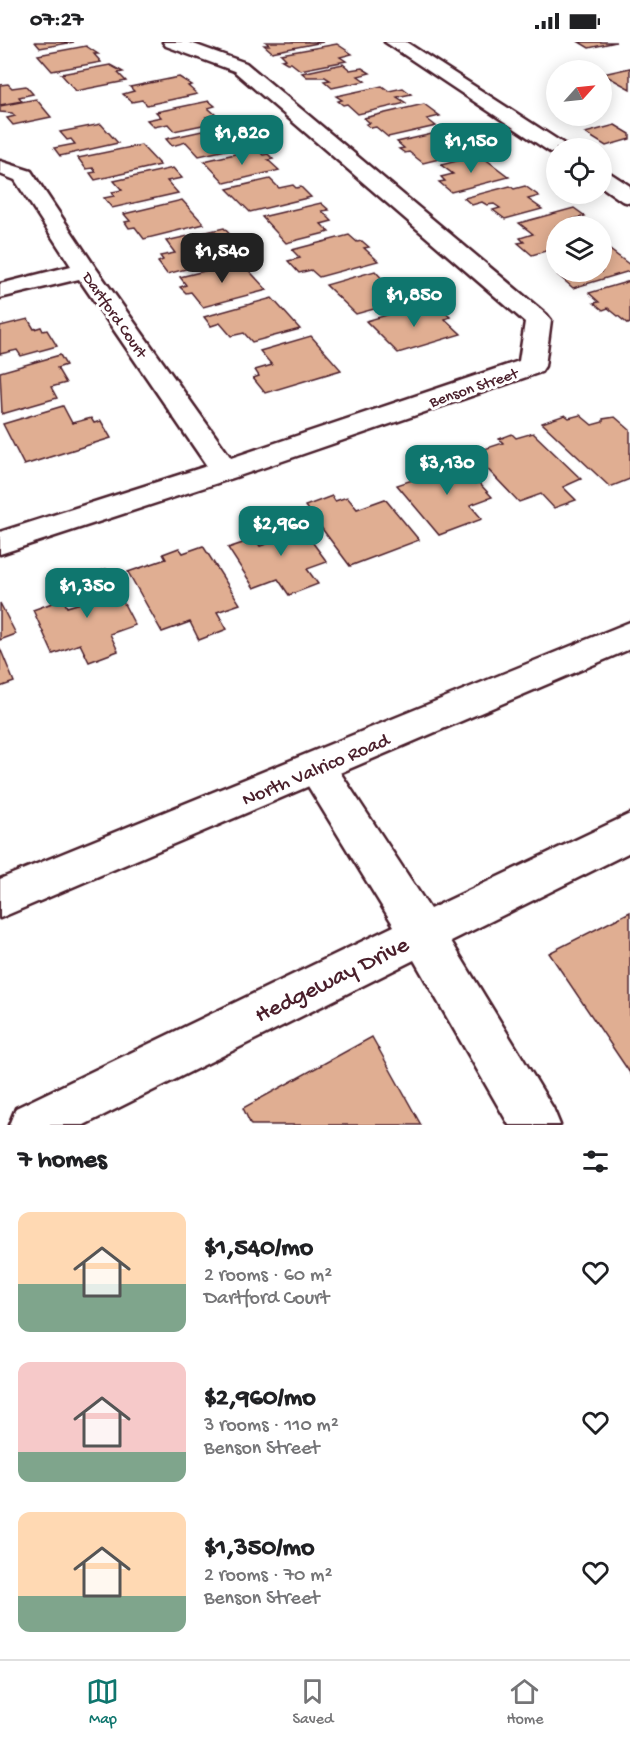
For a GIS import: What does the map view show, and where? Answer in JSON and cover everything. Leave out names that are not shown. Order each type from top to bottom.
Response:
[{"type":"street","name":"Benson Street","points":[[0,543],[532,366],[538,320],[240,68],[172,42]]},
{"type":"street","points":[[394,42],[546,141]]},
{"type":"street","name":"Dartford Court","points":[[0,167],[23,176],[85,270],[225,470]]},
{"type":"street","points":[[612,184],[630,196]]},
{"type":"street","points":[[0,291],[85,270]]},
{"type":"street","name":"North Valrico Road","points":[[0,899],[630,635]]},
{"type":"street","points":[[316,768],[422,933],[536,1125]]},
{"type":"street","name":"Hedgeway Drive","points":[[33,1125],[630,832]]},
{"type":"building","points":[[35,42],[74,42],[40,48]]},
{"type":"building","points":[[266,42],[323,42],[272,52],[264,45],[269,45]]},
{"type":"building","points":[[579,42],[616,42],[589,48]]},
{"type":"building","points":[[337,44],[352,54],[340,57],[346,61],[300,70],[282,60],[286,59],[281,54]]},
{"type":"building","points":[[86,46],[98,54],[94,54],[101,62],[52,71],[38,55]]},
{"type":"building","points":[[343,64],[350,70],[362,68],[370,73],[358,76],[365,81],[332,88],[324,81],[330,80],[325,77],[307,77],[302,73]]},
{"type":"building","points":[[110,65],[123,72],[118,73],[126,81],[76,91],[61,74]]},
{"type":"building","points":[[630,68],[630,89],[612,79],[612,72]]},
{"type":"building","points":[[179,77],[192,85],[188,86],[197,94],[147,105],[142,100],[132,102],[123,94],[134,91],[130,87]]},
{"type":"building","points":[[8,84],[12,88],[26,86],[33,94],[19,97],[22,101],[0,105],[0,85]]},
{"type":"building","points":[[382,86],[389,91],[403,88],[411,94],[397,97],[406,103],[358,114],[347,104],[343,105],[338,101],[342,100],[336,96]]},
{"type":"building","points":[[36,99],[51,117],[13,125],[7,118],[15,116],[12,113],[0,112],[0,106]]},
{"type":"building","points":[[209,101],[215,106],[208,108],[216,115],[206,117],[212,123],[174,131],[168,124],[154,127],[147,120],[161,117],[156,112]]},
{"type":"building","points":[[424,104],[440,116],[427,119],[436,126],[388,137],[376,127],[371,128],[366,124],[370,123],[364,118]]},
{"type":"building","points":[[101,124],[118,143],[60,156],[54,148],[75,144],[71,139],[67,140],[60,132]]},
{"type":"building","points":[[615,125],[630,134],[630,139],[612,144],[612,138],[593,138],[585,133],[612,126]]},
{"type":"building","points":[[220,127],[228,135],[241,132],[244,135],[249,134],[258,143],[199,156],[186,142],[172,146],[166,139]]},
{"type":"building","points":[[445,131],[453,137],[466,134],[478,143],[465,146],[472,151],[423,163],[409,152],[405,153],[399,149],[404,148],[397,142]]},
{"type":"building","points":[[141,145],[160,165],[95,180],[90,173],[96,172],[93,168],[86,169],[78,158]]},
{"type":"building","points":[[257,149],[263,155],[268,154],[273,159],[268,160],[279,170],[225,183],[204,161]]},
{"type":"building","points":[[480,155],[509,177],[451,192],[439,182],[445,181],[441,177],[453,174],[441,165]]},
{"type":"building","points":[[173,168],[182,178],[167,181],[178,193],[112,208],[104,198],[114,196],[112,192],[122,190],[114,181]]},
{"type":"building","points":[[270,179],[279,188],[293,185],[296,188],[301,187],[311,197],[250,212],[227,189]]},
{"type":"building","points":[[510,186],[514,189],[525,186],[539,196],[528,199],[542,209],[505,219],[493,210],[500,208],[494,204],[487,205],[482,202],[472,205],[464,198]]},
{"type":"building","points":[[182,200],[204,224],[144,239],[135,227],[129,228],[125,222],[130,221],[124,214]]},
{"type":"building","points":[[321,203],[329,210],[322,211],[332,221],[321,224],[329,232],[286,243],[262,217]]},
{"type":"building","points":[[574,208],[585,216],[546,216],[546,251],[532,255],[518,243],[524,242],[520,238],[533,234],[519,223]]},
{"type":"building","points":[[224,228],[242,248],[231,250],[236,256],[167,274],[158,262],[163,260],[160,256],[175,253],[166,241]]},
{"type":"building","points":[[349,235],[357,242],[362,241],[369,247],[364,248],[378,261],[319,277],[311,270],[299,273],[288,261],[300,258],[292,250]]},
{"type":"building","points":[[612,252],[630,265],[630,271],[612,276]]},
{"type":"building","points":[[241,262],[267,290],[203,307],[191,292],[186,293],[180,287],[186,285],[180,277]]},
{"type":"building","points":[[375,271],[387,284],[402,280],[406,284],[411,283],[425,295],[356,314],[326,285]]},
{"type":"building","points":[[630,281],[630,323],[628,324],[608,308],[603,310],[594,303],[599,302],[589,293]]},
{"type":"building","points":[[566,282],[593,282],[573,288]]},
{"type":"building","points":[[272,298],[300,329],[252,342],[244,333],[231,336],[220,323],[211,326],[204,317]]},
{"type":"building","points":[[428,303],[437,312],[443,311],[450,317],[445,319],[461,334],[398,353],[366,321]]},
{"type":"building","points":[[28,319],[34,329],[41,327],[43,331],[47,330],[57,346],[21,356],[17,350],[0,354],[0,326]]},
{"type":"building","points":[[311,336],[341,370],[265,393],[253,378],[259,376],[255,370],[272,365],[260,351]]},
{"type":"building","points":[[60,355],[66,365],[57,368],[66,383],[51,387],[57,398],[2,414],[0,372]]},
{"type":"building","points":[[63,406],[72,423],[91,418],[94,423],[101,421],[111,438],[24,465],[3,424]]},
{"type":"building","points":[[565,415],[569,418],[580,415],[592,425],[603,422],[603,419],[615,417],[630,430],[630,479],[610,487],[542,423]]},
{"type":"building","points":[[533,433],[581,479],[563,487],[576,500],[554,508],[541,494],[519,502],[472,453],[503,443],[499,439],[512,434],[516,438]]},
{"type":"building","points":[[451,453],[492,497],[470,505],[482,519],[439,535],[397,485],[421,477],[427,483],[440,479],[434,472],[443,469],[434,459]]},
{"type":"building","points":[[332,496],[335,501],[347,497],[357,509],[385,499],[419,540],[350,566],[305,506]]},
{"type":"building","points":[[290,512],[327,562],[307,569],[318,584],[289,595],[278,579],[254,588],[228,548],[255,539],[260,546],[275,541],[270,534],[280,530],[271,518]]},
{"type":"building","points":[[203,546],[240,604],[217,612],[227,629],[199,640],[190,622],[162,632],[128,572],[166,559],[163,554],[179,548],[183,553]]},
{"type":"building","points":[[106,569],[135,625],[110,634],[118,651],[89,662],[80,644],[53,654],[33,610],[63,599],[67,607],[84,602],[79,594],[91,590],[85,577]]},
{"type":"building","points":[[0,603],[16,634],[0,640]]},
{"type":"building","points":[[0,648],[14,682],[0,687]]},
{"type":"building","points":[[630,912],[630,1073],[549,953]]},
{"type":"building","points":[[372,1037],[421,1125],[251,1125],[243,1108]]}]
